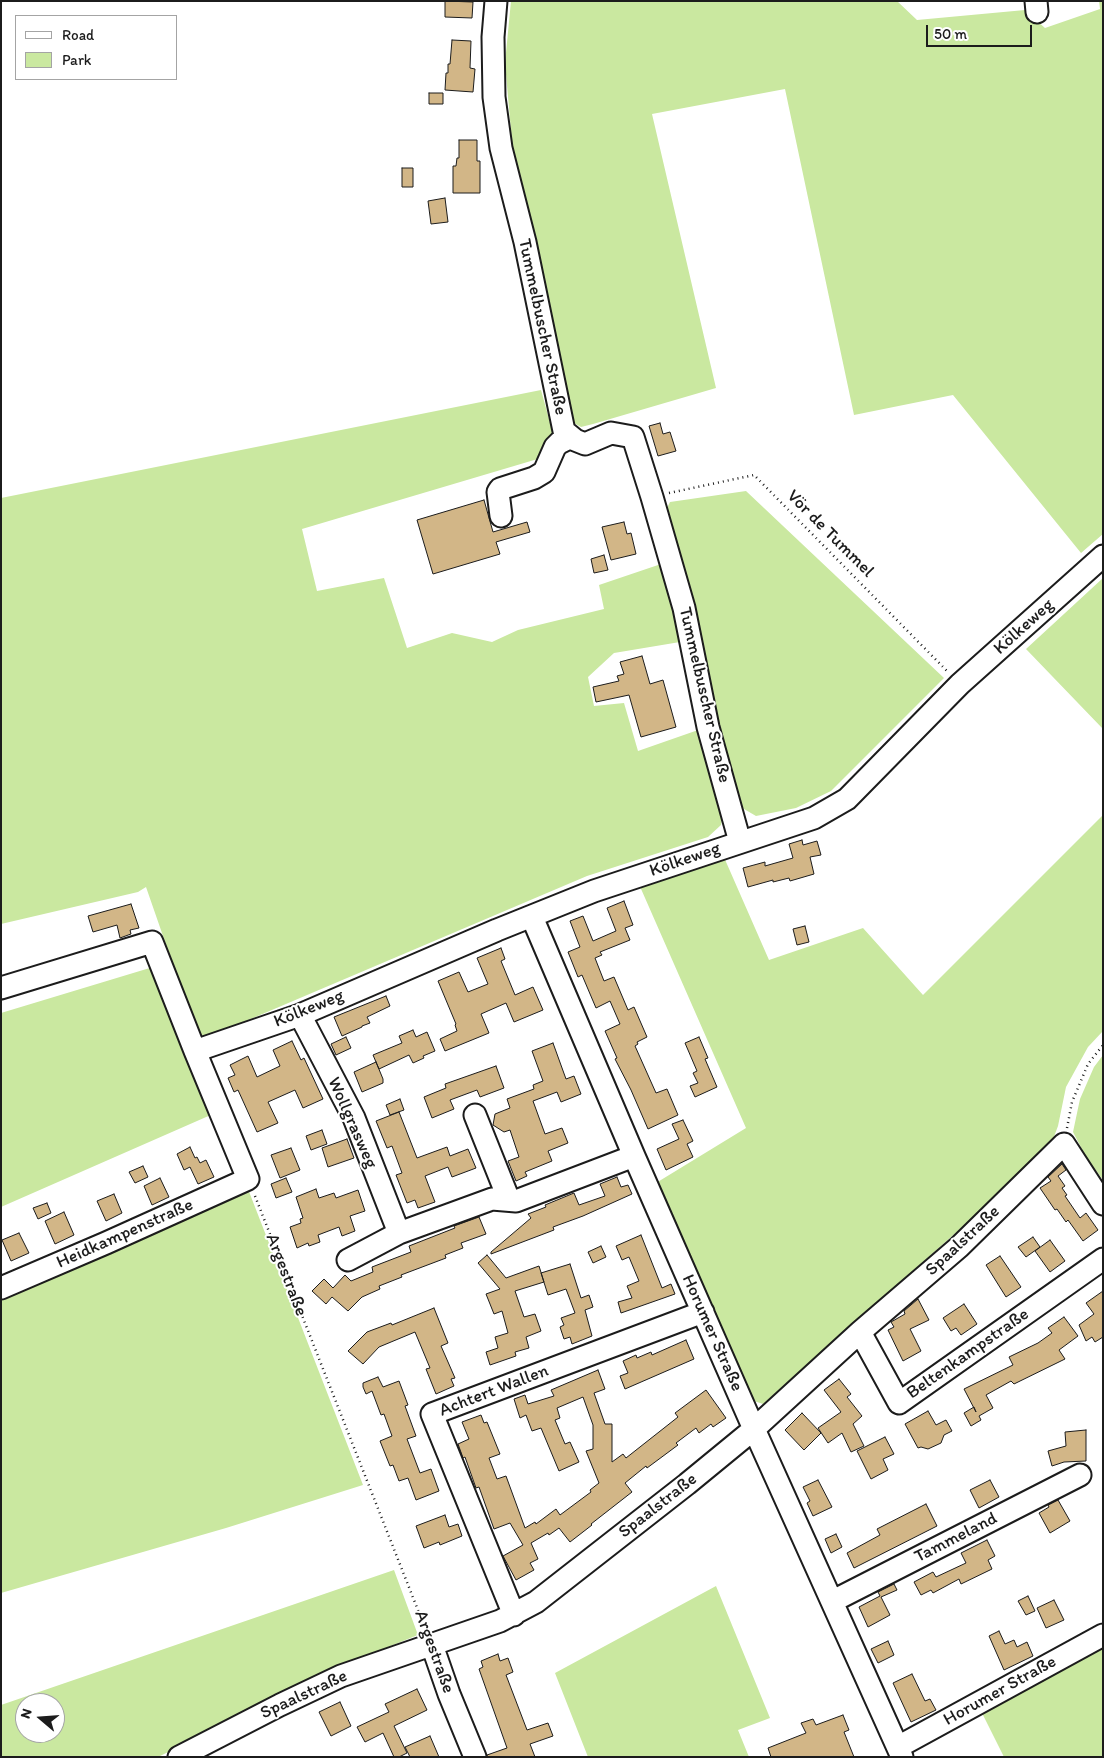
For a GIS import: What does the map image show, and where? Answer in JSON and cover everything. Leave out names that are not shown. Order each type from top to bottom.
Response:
[{"type":"street","name":"Tummelbuscher Straße","points":[[496,1],[493,37],[494,96],[501,148],[525,242],[564,431],[575,440],[585,444],[611,433],[633,437],[684,608],[708,727],[740,842]]},
{"type":"street","points":[[502,516],[498,492],[500,489],[534,478],[544,472],[556,447],[570,436]]},
{"type":"street","name":"Kölkeweg","points":[[195,1051],[300,1015],[594,891],[814,818],[847,799],[960,684],[1103,556]]},
{"type":"street","name":"Horumer Straße","points":[[532,917],[754,1429],[900,1752],[1103,1635]]},
{"type":"street","points":[[1,988],[152,942],[248,1179]]},
{"type":"street","name":"Wollgrasweg","points":[[300,1015],[354,1118],[399,1233]]},
{"type":"street","points":[[475,1115],[509,1200]]},
{"type":"street","points":[[1064,1144],[1103,1204]]},
{"type":"street","name":"Spaalstraße","points":[[179,1757],[341,1676],[432,1646],[514,1615],[536,1602],[754,1429],[860,1332],[959,1247],[1064,1144]]},
{"type":"street","points":[[348,1260],[399,1233],[492,1199],[516,1201],[634,1156]]},
{"type":"street","name":"Heidkampenstraße","points":[[1,1288],[248,1179]]},
{"type":"street","name":"Beltenkampstraße","points":[[860,1332],[899,1403],[1103,1259]]},
{"type":"street","name":"Achtert Wallen","points":[[514,1615],[432,1414],[703,1312]]},
{"type":"street","name":"Tammeland","points":[[833,1601],[1080,1475]]},
{"type":"street","name":"Argestraße","points":[[432,1646],[475,1757]]},
{"type":"path","name":"Vör de Tummel","points":[[652,496],[754,475],[960,684]]},
{"type":"path","points":[[1064,1144],[1072,1102],[1088,1064],[1103,1045]]},
{"type":"path","name":"Argestraße","points":[[248,1179],[432,1646]]},
{"type":"green space","points":[[511,1],[897,1],[917,20],[1025,10],[1045,28],[1100,9],[1099,1],[1103,1],[1103,534],[1081,553],[953,395],[854,415],[785,89],[652,114],[716,388],[581,427],[574,423],[569,409],[515,176],[505,63]]},
{"type":"green space","points":[[541,390],[554,437],[541,458],[302,529],[317,591],[384,578],[407,648],[452,633],[492,642],[518,630],[604,609],[599,585],[661,564],[680,642],[614,653],[588,677],[594,706],[624,703],[638,751],[701,729],[723,814],[721,825],[708,837],[587,876],[206,1038],[196,1031],[146,887],[138,892],[1,924],[1,498]]},
{"type":"green space","points":[[746,491],[944,678],[831,791],[796,808],[756,816],[744,809],[736,797],[666,510],[670,502]]},
{"type":"green space","points":[[1103,578],[1103,729],[1026,649]]},
{"type":"green space","points":[[1103,815],[1103,1031],[1088,1047],[1066,1087],[1058,1126],[1049,1150],[763,1404],[754,1401],[656,1183],[746,1128],[638,882],[723,855],[769,960],[863,928],[923,995]]},
{"type":"green space","points":[[153,967],[213,1114],[1,1207],[1,1013]]},
{"type":"green space","points":[[1103,1055],[1103,1180],[1086,1157],[1073,1132],[1080,1099],[1094,1067]]},
{"type":"green space","points":[[248,1189],[363,1485],[226,1528],[1,1593],[1,1296]]},
{"type":"green space","points":[[394,1570],[418,1635],[358,1659],[158,1757],[1,1757],[1,1705],[15,1700],[15,1743],[65,1743],[65,1693],[36,1693]]},
{"type":"green space","points":[[716,1586],[770,1718],[738,1730],[749,1757],[588,1757],[555,1673]]},
{"type":"green space","points":[[1103,1644],[1103,1757],[1004,1757],[980,1709]]},
{"type":"building","points":[[445,1],[473,2],[472,18],[445,17]]},
{"type":"building","points":[[452,40],[471,41],[470,68],[475,69],[473,92],[445,90]]},
{"type":"building","points":[[429,93],[443,93],[443,104],[429,104]]},
{"type":"building","points":[[459,140],[477,140],[477,161],[480,161],[480,193],[453,193],[453,166],[456,166],[457,158],[459,158]]},
{"type":"building","points":[[402,168],[413,168],[413,187],[402,187]]},
{"type":"building","points":[[445,198],[448,222],[431,224],[428,201]]},
{"type":"building","points":[[660,423],[663,434],[670,432],[676,451],[658,456],[649,426]]},
{"type":"building","points":[[484,500],[493,532],[527,522],[530,532],[496,542],[500,554],[433,574],[417,520]]},
{"type":"building","points":[[624,522],[627,534],[631,533],[636,554],[611,560],[602,527]]},
{"type":"building","points":[[604,555],[608,570],[594,573],[591,559]]},
{"type":"building","points":[[642,656],[650,684],[663,680],[676,727],[641,737],[629,695],[596,702],[593,687],[619,681],[617,676],[624,674],[620,662]]},
{"type":"building","points":[[802,840],[803,845],[817,841],[821,855],[810,857],[814,874],[790,881],[789,878],[773,882],[773,880],[748,887],[743,868],[765,862],[765,866],[793,858],[789,844]]},
{"type":"building","points":[[624,901],[633,925],[625,928],[630,940],[600,952],[602,955],[595,958],[604,981],[614,977],[628,1010],[634,1007],[647,1037],[637,1042],[638,1044],[635,1046],[656,1093],[667,1089],[678,1115],[648,1129],[615,1059],[617,1058],[605,1031],[620,1024],[610,1001],[596,1008],[582,975],[578,977],[568,952],[580,947],[570,921],[583,916],[593,941],[616,931],[607,908]]},
{"type":"building","points":[[131,904],[139,928],[130,930],[131,934],[120,938],[117,925],[93,932],[88,916]]},
{"type":"building","points":[[805,926],[809,942],[797,945],[793,929]]},
{"type":"building","points":[[501,948],[505,959],[501,961],[515,995],[533,987],[543,1010],[514,1022],[506,1003],[481,1014],[489,1033],[445,1051],[440,1039],[457,1031],[456,1024],[438,981],[459,972],[468,992],[488,984],[477,958]]},
{"type":"building","points":[[386,996],[390,1006],[367,1017],[370,1023],[342,1036],[334,1017]]},
{"type":"building","points":[[413,1030],[416,1037],[427,1032],[435,1051],[413,1063],[409,1055],[379,1069],[373,1055],[402,1043],[399,1036]]},
{"type":"building","points":[[346,1037],[351,1048],[336,1055],[331,1044]]},
{"type":"building","points":[[699,1037],[708,1058],[705,1059],[717,1087],[695,1097],[690,1086],[698,1083],[693,1073],[697,1071],[685,1043]]},
{"type":"building","points":[[292,1041],[301,1060],[304,1058],[323,1099],[303,1108],[295,1090],[268,1102],[278,1123],[257,1132],[238,1090],[234,1092],[228,1078],[235,1075],[230,1065],[248,1056],[257,1077],[280,1066],[273,1050]]},
{"type":"building","points":[[553,1043],[566,1079],[574,1076],[581,1094],[561,1102],[557,1092],[533,1101],[545,1134],[562,1128],[568,1143],[548,1151],[552,1161],[525,1172],[527,1176],[516,1181],[508,1161],[519,1157],[510,1130],[504,1132],[493,1125],[495,1114],[510,1108],[507,1099],[534,1089],[533,1085],[543,1081],[532,1051]]},
{"type":"building","points":[[376,1062],[383,1083],[362,1092],[354,1072]]},
{"type":"building","points":[[496,1066],[504,1088],[480,1097],[477,1090],[450,1100],[454,1109],[432,1118],[424,1097],[446,1088],[445,1084]]},
{"type":"building","points":[[400,1099],[404,1110],[390,1115],[386,1105]]},
{"type":"building","points":[[399,1112],[417,1158],[447,1147],[450,1156],[468,1149],[476,1168],[452,1177],[448,1167],[425,1176],[435,1202],[418,1208],[415,1200],[407,1203],[396,1175],[402,1173],[392,1146],[387,1148],[376,1121]]},
{"type":"building","points":[[683,1120],[693,1141],[687,1144],[693,1157],[666,1170],[657,1149],[679,1139],[672,1124]]},
{"type":"building","points":[[322,1130],[327,1144],[311,1150],[306,1136]]},
{"type":"building","points":[[347,1139],[354,1158],[328,1167],[322,1148]]},
{"type":"building","points":[[190,1147],[195,1158],[197,1157],[200,1163],[206,1160],[214,1177],[198,1184],[190,1167],[184,1170],[177,1154]]},
{"type":"building","points":[[291,1148],[300,1170],[280,1178],[271,1155]]},
{"type":"building","points":[[1062,1164],[1066,1170],[1058,1176],[1065,1186],[1062,1188],[1067,1195],[1065,1196],[1080,1218],[1086,1213],[1098,1230],[1083,1241],[1068,1220],[1066,1222],[1057,1209],[1055,1210],[1040,1188],[1051,1181],[1048,1177]]},
{"type":"building","points":[[143,1166],[148,1177],[135,1183],[129,1172]]},
{"type":"building","points":[[617,1177],[621,1187],[628,1185],[632,1194],[553,1227],[554,1230],[491,1254],[531,1218],[528,1214],[574,1193],[579,1205],[605,1196],[600,1184]]},
{"type":"building","points":[[160,1178],[169,1197],[152,1205],[144,1186]]},
{"type":"building","points":[[286,1178],[292,1192],[276,1198],[271,1184]]},
{"type":"building","points":[[316,1189],[319,1198],[334,1193],[336,1198],[358,1190],[365,1211],[350,1216],[355,1231],[342,1236],[339,1227],[318,1235],[320,1242],[309,1246],[308,1243],[297,1248],[290,1227],[301,1223],[300,1219],[303,1218],[296,1197]]},
{"type":"building","points":[[114,1194],[122,1213],[106,1221],[97,1201]]},
{"type":"building","points":[[47,1203],[51,1213],[38,1219],[33,1208]]},
{"type":"building","points":[[64,1212],[74,1235],[55,1244],[45,1221]]},
{"type":"building","points":[[479,1217],[486,1234],[461,1243],[463,1248],[445,1255],[446,1258],[401,1275],[402,1277],[379,1286],[380,1289],[362,1297],[348,1311],[332,1297],[326,1304],[312,1291],[324,1279],[333,1288],[345,1275],[351,1281],[373,1272],[372,1267],[411,1252],[409,1246]]},
{"type":"building","points":[[19,1233],[29,1253],[11,1261],[2,1240]]},
{"type":"building","points":[[641,1235],[662,1288],[671,1284],[675,1294],[621,1313],[618,1302],[632,1298],[627,1286],[639,1281],[629,1257],[622,1260],[616,1246]]},
{"type":"building","points":[[1033,1237],[1040,1247],[1026,1257],[1018,1247]]},
{"type":"building","points":[[1050,1240],[1065,1261],[1050,1272],[1035,1251]]},
{"type":"building","points":[[601,1246],[606,1257],[593,1263],[588,1252]]},
{"type":"building","points":[[487,1255],[506,1278],[539,1266],[544,1282],[515,1291],[524,1317],[535,1314],[541,1331],[526,1337],[529,1348],[515,1352],[516,1356],[490,1365],[486,1352],[498,1348],[495,1337],[508,1333],[502,1311],[494,1314],[486,1294],[500,1289],[478,1263]]},
{"type":"building","points":[[1000,1256],[1021,1287],[1006,1297],[986,1265]]},
{"type":"building","points":[[570,1264],[581,1298],[589,1295],[593,1307],[585,1310],[592,1336],[572,1344],[570,1337],[564,1339],[560,1327],[564,1325],[561,1318],[575,1313],[566,1289],[548,1295],[541,1273]]},
{"type":"building","points":[[1103,1291],[1103,1337],[1095,1342],[1092,1337],[1086,1341],[1079,1325],[1094,1314],[1086,1303]]},
{"type":"building","points":[[918,1299],[929,1320],[910,1329],[921,1351],[903,1361],[888,1330],[894,1327],[891,1322],[905,1314],[904,1311]]},
{"type":"building","points":[[964,1304],[977,1324],[961,1335],[956,1328],[951,1331],[943,1318]]},
{"type":"building","points":[[434,1308],[448,1343],[441,1346],[455,1378],[451,1379],[454,1386],[436,1394],[426,1369],[430,1368],[415,1332],[379,1347],[363,1364],[348,1351],[367,1332],[391,1323],[392,1325]]},
{"type":"building","points":[[1064,1317],[1078,1336],[1059,1350],[1065,1359],[1014,1384],[1011,1381],[986,1395],[993,1408],[979,1416],[981,1420],[971,1426],[964,1413],[974,1407],[964,1389],[1013,1365],[1009,1357],[1038,1343],[1052,1333],[1048,1328]]},
{"type":"building","points":[[686,1340],[694,1359],[625,1389],[620,1376],[628,1373],[623,1361],[636,1355],[637,1358],[651,1352],[652,1355]]},
{"type":"building","points":[[598,1370],[605,1389],[594,1393],[605,1424],[612,1424],[612,1462],[623,1454],[626,1458],[678,1417],[675,1413],[706,1390],[726,1418],[713,1427],[711,1424],[699,1433],[696,1428],[676,1443],[678,1445],[647,1468],[646,1466],[625,1483],[632,1492],[570,1542],[559,1528],[531,1543],[538,1559],[530,1563],[534,1570],[516,1580],[503,1556],[523,1545],[510,1523],[494,1529],[479,1487],[476,1488],[465,1457],[463,1458],[458,1444],[469,1439],[462,1422],[481,1415],[484,1423],[487,1422],[500,1454],[489,1458],[497,1479],[506,1476],[525,1528],[535,1522],[536,1524],[556,1509],[560,1515],[591,1492],[590,1490],[599,1483],[586,1451],[593,1449],[593,1425],[583,1397],[557,1408],[560,1418],[555,1420],[565,1444],[570,1442],[579,1462],[559,1471],[541,1428],[532,1431],[526,1415],[520,1418],[514,1399],[525,1395],[528,1404],[554,1396],[551,1390]]},
{"type":"building","points":[[378,1377],[383,1387],[399,1381],[408,1405],[405,1406],[416,1436],[407,1439],[420,1473],[431,1469],[439,1491],[416,1500],[408,1478],[399,1481],[393,1465],[390,1466],[380,1441],[392,1436],[384,1414],[381,1415],[372,1391],[366,1394],[363,1387],[363,1383]]},
{"type":"building","points":[[839,1379],[851,1394],[847,1397],[862,1416],[853,1424],[864,1446],[851,1452],[842,1433],[828,1443],[818,1428],[841,1412],[824,1390]]},
{"type":"building","points":[[928,1411],[936,1425],[946,1420],[952,1431],[944,1435],[941,1443],[928,1449],[918,1448],[905,1424]]},
{"type":"building","points":[[802,1413],[821,1433],[804,1450],[785,1430]]},
{"type":"building","points":[[1086,1430],[1086,1461],[1064,1462],[1052,1466],[1048,1451],[1066,1446],[1065,1432]]},
{"type":"building","points":[[885,1437],[894,1454],[883,1459],[888,1470],[871,1479],[857,1451]]},
{"type":"building","points":[[818,1480],[832,1507],[813,1516],[807,1503],[810,1501],[803,1487]]},
{"type":"building","points":[[990,1480],[999,1497],[979,1508],[970,1490]]},
{"type":"building","points":[[1058,1500],[1070,1521],[1050,1533],[1039,1513],[1049,1507],[1048,1505]]},
{"type":"building","points":[[926,1504],[937,1526],[854,1568],[847,1553],[880,1535],[877,1529]]},
{"type":"building","points":[[445,1515],[449,1527],[458,1524],[462,1536],[440,1545],[439,1542],[424,1548],[416,1526]]},
{"type":"building","points":[[836,1534],[842,1547],[831,1553],[825,1539]]},
{"type":"building","points":[[987,1540],[995,1556],[988,1560],[992,1569],[961,1584],[959,1579],[933,1593],[931,1590],[921,1595],[914,1582],[933,1572],[936,1577],[966,1563],[961,1553]]},
{"type":"building","points":[[894,1584],[897,1590],[881,1597],[890,1615],[868,1627],[859,1607],[880,1596],[878,1592]]},
{"type":"building","points":[[1028,1596],[1035,1611],[1026,1615],[1018,1601]]},
{"type":"building","points":[[1054,1600],[1064,1620],[1046,1628],[1037,1608]]},
{"type":"building","points":[[999,1631],[1005,1644],[1014,1640],[1017,1647],[1027,1642],[1033,1656],[1004,1670],[989,1636]]},
{"type":"building","points":[[888,1641],[894,1655],[878,1663],[871,1649]]},
{"type":"building","points":[[498,1654],[500,1661],[508,1658],[513,1672],[506,1675],[527,1730],[548,1723],[553,1736],[530,1744],[535,1757],[487,1757],[487,1755],[507,1748],[479,1669],[483,1667],[481,1661]]},
{"type":"building","points":[[912,1674],[925,1701],[930,1699],[936,1710],[911,1722],[893,1683]]},
{"type":"building","points":[[417,1689],[427,1710],[394,1726],[407,1753],[394,1757],[383,1733],[365,1742],[357,1727],[389,1712],[385,1704]]},
{"type":"building","points":[[340,1702],[351,1726],[331,1736],[319,1712]]},
{"type":"building","points":[[843,1715],[849,1730],[844,1732],[854,1757],[771,1757],[768,1748],[806,1733],[801,1723],[813,1719],[816,1725]]},
{"type":"building","points":[[430,1736],[439,1757],[410,1757],[405,1747]]}]
